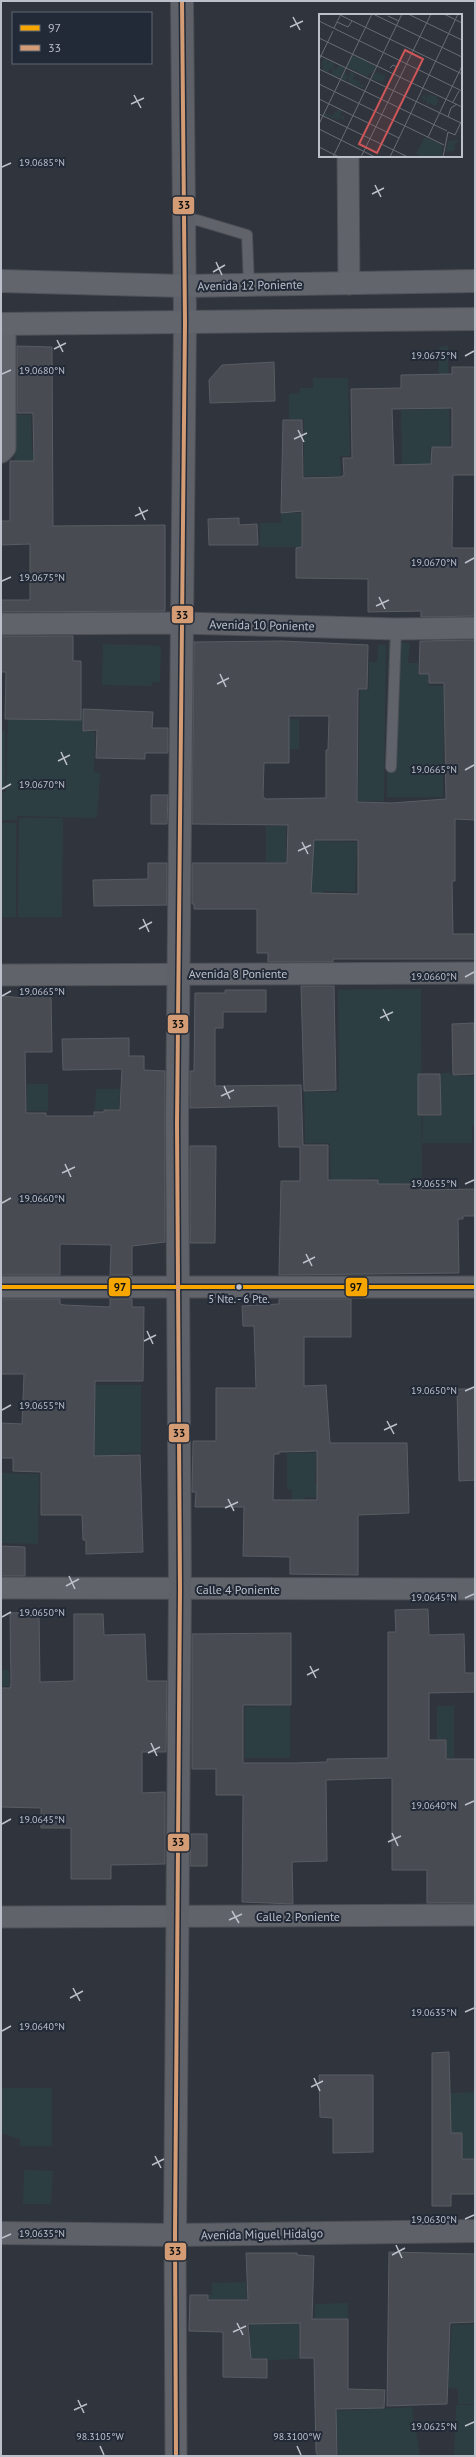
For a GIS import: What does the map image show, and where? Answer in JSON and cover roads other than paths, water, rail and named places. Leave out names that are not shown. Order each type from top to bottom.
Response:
[{"type":"main road","name":"Avenida 12 Poniente","points":[[1,281],[184,286],[475,281]]},
{"type":"main road","points":[[3,324],[475,319]]},
{"type":"street","points":[[176,2456],[175,2234],[180,1590],[179,974],[181,623],[185,322],[182,1]]},
{"type":"street","points":[[348,157],[348,284]]},
{"type":"street","points":[[1,452],[5,448],[3,324]]},
{"type":"street","name":"Avenida 10 Poniente","points":[[1,624],[181,623],[396,629],[475,628]]},
{"type":"street","name":"Avenida 8 Poniente","points":[[1,975],[475,973]]},
{"type":"street","points":[[1,1287],[475,1287]]},
{"type":"street","name":"Calle 4 Poniente","points":[[1,1588],[180,1590],[475,1589]]},
{"type":"street","name":"Calle 2 Poniente","points":[[1,1917],[475,1915]]},
{"type":"street","name":"Avenida Miguel Hidalgo","points":[[1,2233],[175,2234],[475,2231]]},
{"type":"lane","points":[[185,222],[197,220],[247,235],[249,285]]},
{"type":"lane","points":[[391,767],[396,629]]},
{"type":"place","name":"5 Nte. - 6 Pte.","points":[[239,1287]]}]
